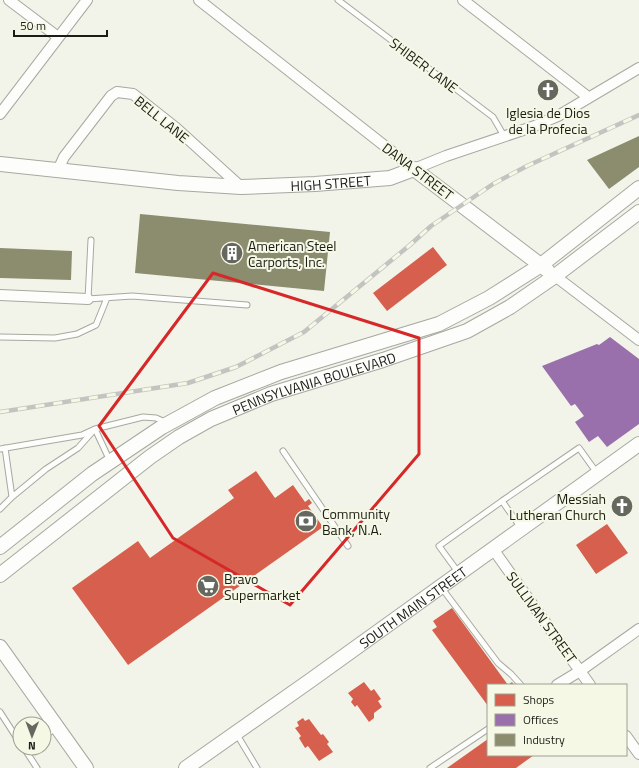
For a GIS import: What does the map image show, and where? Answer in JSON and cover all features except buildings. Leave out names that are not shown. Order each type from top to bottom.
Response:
[{"type":"main road","name":"HIGH STREET","points":[[0,164],[178,183],[241,187],[315,184],[390,178],[414,169]]},
{"type":"main road","name":"DANA STREET","points":[[414,169],[555,276]]},
{"type":"main road","name":"PENNSYLVANIA BOULEVARD","points":[[0,547],[92,474],[168,424],[215,398],[281,372],[439,324],[488,298],[541,265],[639,188]]},
{"type":"main road","name":"PENNSYLVANIA BOULEVARD","points":[[0,575],[150,457],[179,437],[211,419],[271,394],[383,360],[467,330],[510,307],[555,276],[639,212]]},
{"type":"main road","name":"SOUTH MAIN STREET","points":[[194,764],[639,444]]},
{"type":"main road","points":[[0,648],[86,768]]},
{"type":"street","points":[[9,0],[58,37]]},
{"type":"street","points":[[1,111],[87,0]]},
{"type":"street","name":"DANA STREET","points":[[198,0],[414,169]]},
{"type":"street","points":[[463,0],[588,97]]},
{"type":"street","name":"HIGH STREET","points":[[414,169],[446,156],[532,127],[558,116],[639,68]]},
{"type":"street","name":"BELL LANE","points":[[58,170],[64,157],[111,96],[117,92],[133,94],[176,128],[241,187]]},
{"type":"street","name":"DANA STREET","points":[[555,276],[639,340]]},
{"type":"street","points":[[0,295],[88,299]]},
{"type":"street","name":"SULLIVAN STREET","points":[[493,549],[589,684]]},
{"type":"street","points":[[559,684],[580,671],[639,629]]},
{"type":"street","points":[[627,737],[639,754]]},
{"type":"lane","name":"SHIBER LANE","points":[[338,0],[493,117],[504,136]]},
{"type":"lane","points":[[91,240],[88,299],[132,296],[247,305]]},
{"type":"lane","points":[[0,337],[55,338],[77,334],[96,325],[107,298]]},
{"type":"lane","points":[[12,497],[2,448],[82,435],[95,429],[143,417],[156,418],[168,424]]},
{"type":"lane","points":[[95,429],[111,462]]},
{"type":"lane","points":[[0,509],[46,469],[78,448],[95,429]]},
{"type":"lane","points":[[459,573],[439,546],[502,501],[579,448],[598,474]]},
{"type":"lane","points":[[283,451],[348,546]]},
{"type":"lane","points":[[502,501],[521,529]]},
{"type":"lane","points":[[440,587],[498,663],[520,684]]},
{"type":"lane","points":[[0,712],[12,731]]},
{"type":"lane","points":[[52,730],[56,726]]},
{"type":"lane","points":[[430,768],[487,730]]},
{"type":"lane","points":[[236,733],[257,768]]},
{"type":"lane","points":[[30,756],[37,768]]},
{"type":"highlighted area","points":[[213,273],[419,338],[419,454],[290,605],[173,538],[99,426]]},
{"type":"railway","points":[[0,412],[188,383],[236,367],[304,332],[431,226],[493,184],[527,166],[639,115]]},
{"type":"place","name":"Iglesia de Dios de la Profecia","points":[[548,90]]},
{"type":"place","name":"American Steel Carports, Inc.","points":[[232,253]]},
{"type":"place","name":"Messiah Lutheran Church","points":[[622,506]]},
{"type":"place","name":"Community Bank, N.A.","points":[[306,521]]},
{"type":"place","name":"Bravo Supermarket","points":[[208,586]]}]
